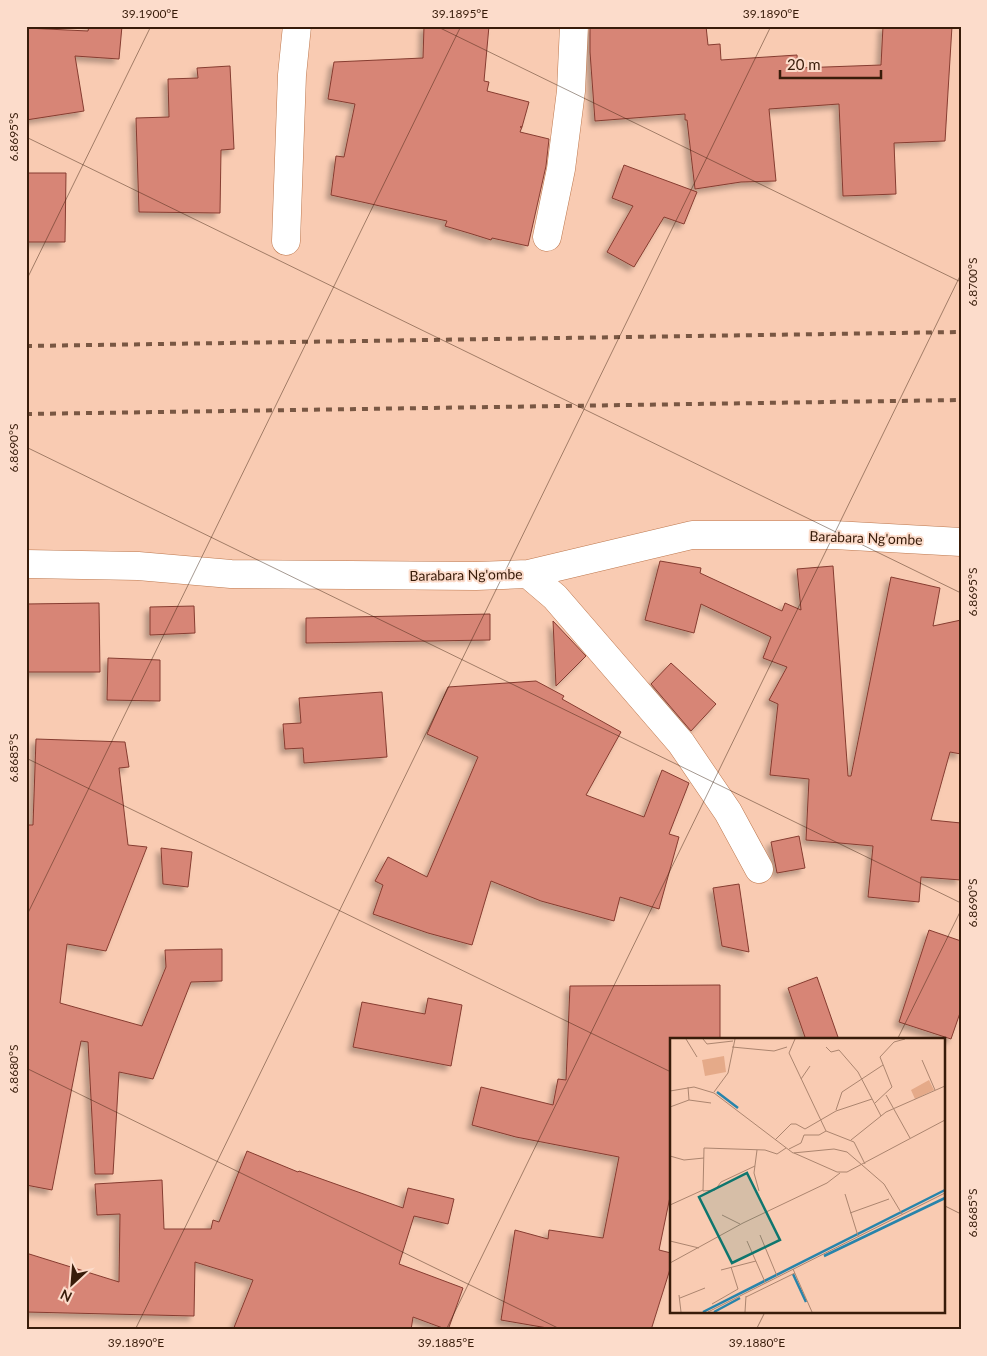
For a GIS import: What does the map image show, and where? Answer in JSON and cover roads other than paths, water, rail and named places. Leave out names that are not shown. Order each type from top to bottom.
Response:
[{"type":"street","points":[[286,241],[292,75],[297,26]]},
{"type":"street","points":[[547,237],[561,169],[571,91],[574,26]]},
{"type":"street","name":"Barabara Ng'ombe","points":[[26,564],[138,566],[240,574],[476,576],[528,574],[692,535],[834,535],[961,542]]},
{"type":"street","points":[[528,574],[555,597],[681,743],[728,812],[759,869]]},
{"type":"railway","points":[[26,346],[961,332]]},
{"type":"railway","points":[[26,414],[961,400]]}]
